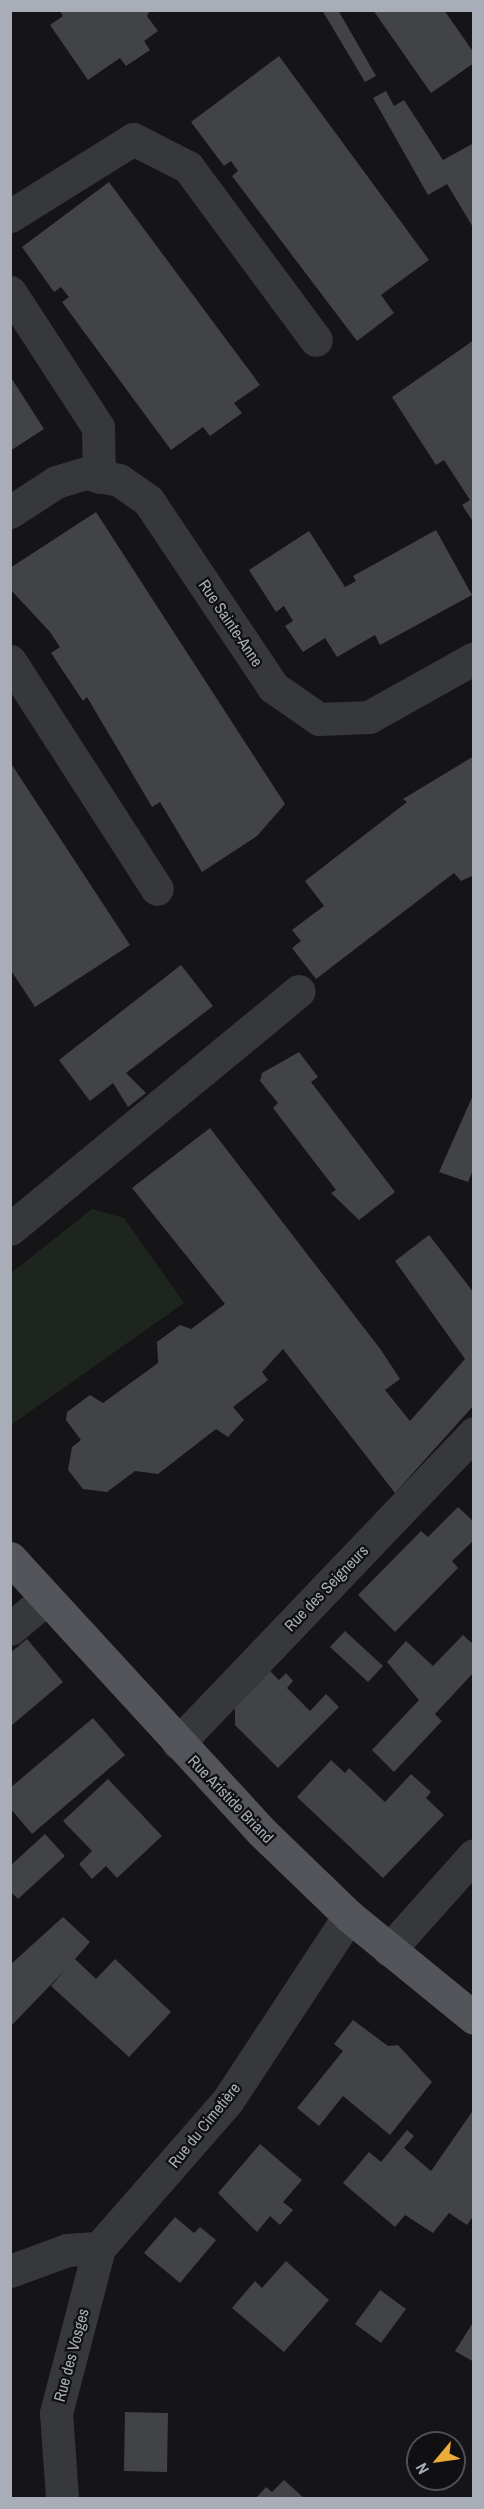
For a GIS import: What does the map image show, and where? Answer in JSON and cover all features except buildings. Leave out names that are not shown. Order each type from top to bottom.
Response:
[{"type":"main road","name":"Rue Aristide Briand","points":[[10,1558],[178,1743],[349,1916],[474,2018]]},
{"type":"street","points":[[10,216],[134,139],[188,166],[316,340]]},
{"type":"street","points":[[10,292],[98,427],[99,477]]},
{"type":"street","name":"Rue Sainte-Anne","points":[[10,512],[56,482],[86,473],[119,480],[148,500],[273,687],[319,719],[369,717],[474,658]]},
{"type":"street","points":[[10,661],[157,889]]},
{"type":"street","points":[[10,1229],[299,991]]},
{"type":"street","name":"Rue des Seigneurs","points":[[178,1743],[474,1433]]},
{"type":"street","points":[[10,1629],[47,1598]]},
{"type":"street","points":[[389,1950],[474,1855]]},
{"type":"street","name":"Rue du Cimetière","points":[[99,2248],[228,2100],[349,1916]]},
{"type":"street","points":[[10,2271],[67,2250],[99,2248]]},
{"type":"street","name":"Rue des Vosges","points":[[62,2499],[56,2413],[99,2248]]},
{"type":"shaded area","points":[[92,1209],[124,1218],[184,1303],[11,1425],[11,1273]]}]
